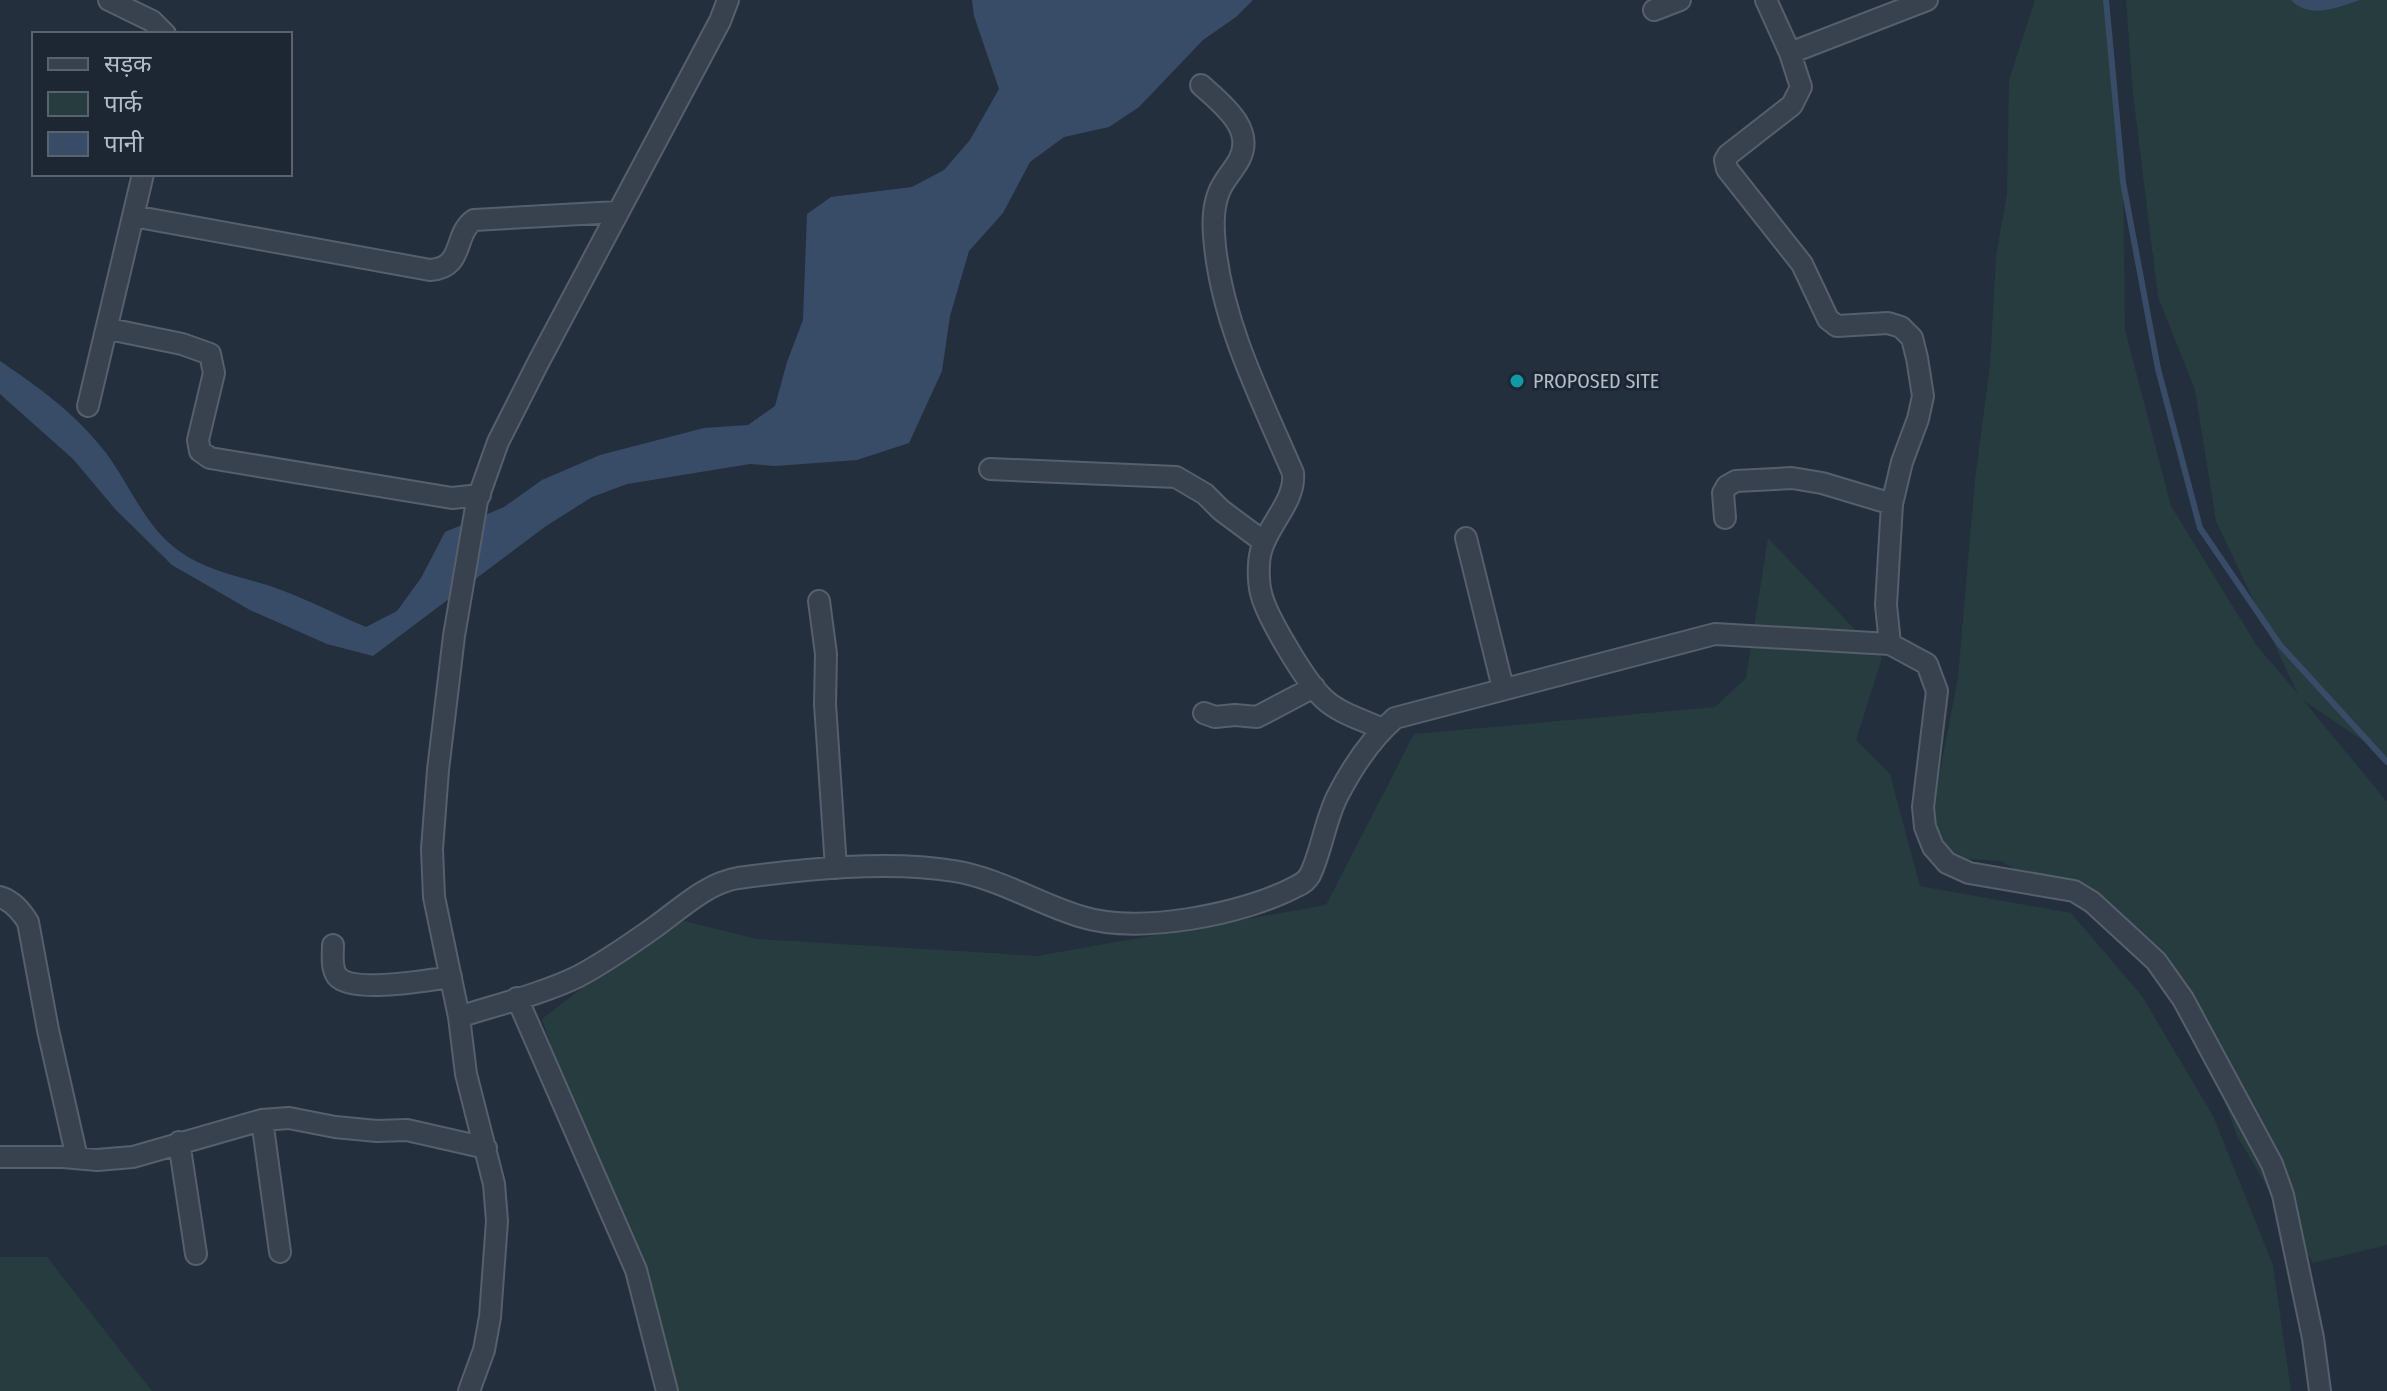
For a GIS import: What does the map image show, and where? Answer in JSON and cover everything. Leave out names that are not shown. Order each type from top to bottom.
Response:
[{"type":"street","points":[[109,0],[152,21],[163,32]]},
{"type":"street","points":[[469,1391],[484,1350],[490,1317],[497,1221],[494,1184],[466,1074],[459,1017],[434,897],[432,849],[454,636],[478,498],[498,442],[720,21],[728,0]]},
{"type":"street","points":[[1654,10],[1680,0]]},
{"type":"street","points":[[1766,0],[1790,53],[1801,87],[1792,105],[1728,155],[1725,160],[1727,169],[1802,264],[1828,319],[1837,326],[1888,323],[1901,327],[1912,338],[1923,396],[1892,504],[1886,605],[1890,644]]},
{"type":"street","points":[[1790,53],[1927,0]]},
{"type":"street","points":[[1201,85],[1231,112],[1240,131],[1241,157],[1219,191],[1213,218],[1215,249],[1233,323],[1293,473],[1291,494],[1260,554],[1261,593],[1287,645],[1329,704],[1382,729]]},
{"type":"street","points":[[88,406],[109,329],[143,176]]},
{"type":"street","points":[[133,216],[430,270],[438,269],[452,260],[466,227],[474,220],[617,212]]},
{"type":"street","points":[[109,329],[182,344],[210,354],[214,373],[198,440],[200,451],[210,458],[452,498],[478,498]]},
{"type":"street","points":[[990,469],[1176,477],[1205,494],[1264,542]]},
{"type":"street","points":[[1725,518],[1723,493],[1736,481],[1807,480],[1892,504]]},
{"type":"street","points":[[1466,538],[1503,688]]},
{"type":"street","points":[[819,601],[826,654],[825,704],[836,868]]},
{"type":"street","points":[[459,1017],[577,977],[714,886],[732,879],[836,868],[928,867],[978,877],[1081,917],[1114,924],[1148,924],[1241,907],[1299,886],[1309,877],[1323,829],[1337,797],[1356,763],[1382,729],[1395,718],[1715,634],[1890,644],[1927,664],[1937,691],[1923,807],[1925,827],[1933,847],[1947,863],[1969,873],[2074,891],[2092,902],[2156,961],[2183,999],[2257,1131],[2280,1185],[2313,1338],[2320,1391]]},
{"type":"street","points":[[1204,713],[1215,717],[1257,717],[1314,687]]},
{"type":"street","points":[[0,897],[22,912],[28,922],[77,1158]]},
{"type":"street","points":[[333,945],[333,968],[337,977],[345,982],[385,985],[451,977]]},
{"type":"street","points":[[517,998],[636,1270],[667,1391]]},
{"type":"street","points":[[0,1157],[97,1160],[133,1157],[262,1120],[289,1118],[335,1127],[407,1130],[486,1148]]},
{"type":"street","points":[[262,1120],[280,1252]]},
{"type":"street","points":[[179,1142],[196,1254]]},
{"type":"green space","points":[[2035,0],[2106,0],[2123,182],[2125,330],[2171,506],[2257,646],[2298,694],[2216,521],[2195,390],[2158,297],[2133,94],[2126,0],[2387,0],[2387,757],[2303,700],[2387,802],[2387,1245],[2313,1263],[2237,1136],[2186,989],[2075,905],[2001,861],[1924,856],[1958,677],[1975,480],[1990,365],[1996,256],[2007,194],[2009,80]]},
{"type":"green space","points":[[1768,538],[1882,658],[1856,740],[1890,774],[1920,886],[2071,913],[2142,996],[2213,1116],[2273,1265],[2291,1391],[662,1391],[542,1019],[672,918],[757,939],[1037,956],[1326,905],[1414,734],[1715,707],[1746,678]]},
{"type":"green space","points":[[0,1257],[47,1257],[152,1391],[0,1391]]},
{"type":"water","points":[[972,0],[1253,0],[1236,17],[1203,40],[1139,107],[1109,127],[1064,137],[1030,162],[1003,213],[969,251],[950,316],[942,371],[909,443],[857,460],[775,466],[750,464],[627,484],[592,497],[546,526],[373,656],[327,644],[250,610],[172,565],[116,510],[73,459],[0,394],[0,361],[43,392],[82,426],[115,465],[157,530],[179,551],[201,564],[282,590],[366,627],[397,611],[421,578],[445,532],[504,507],[542,480],[600,455],[704,428],[748,425],[775,406],[803,320],[807,214],[831,197],[912,187],[944,170],[970,140],[999,89],[974,16]]},
{"type":"water","points":[[2291,0],[2360,0],[2315,11]]},
{"type":"waterway","points":[[2106,0],[2123,182],[2158,369],[2200,528],[2280,645],[2387,762]]},
{"type":"place","name":"PROPOSED SITE","points":[[1517,381]]}]
